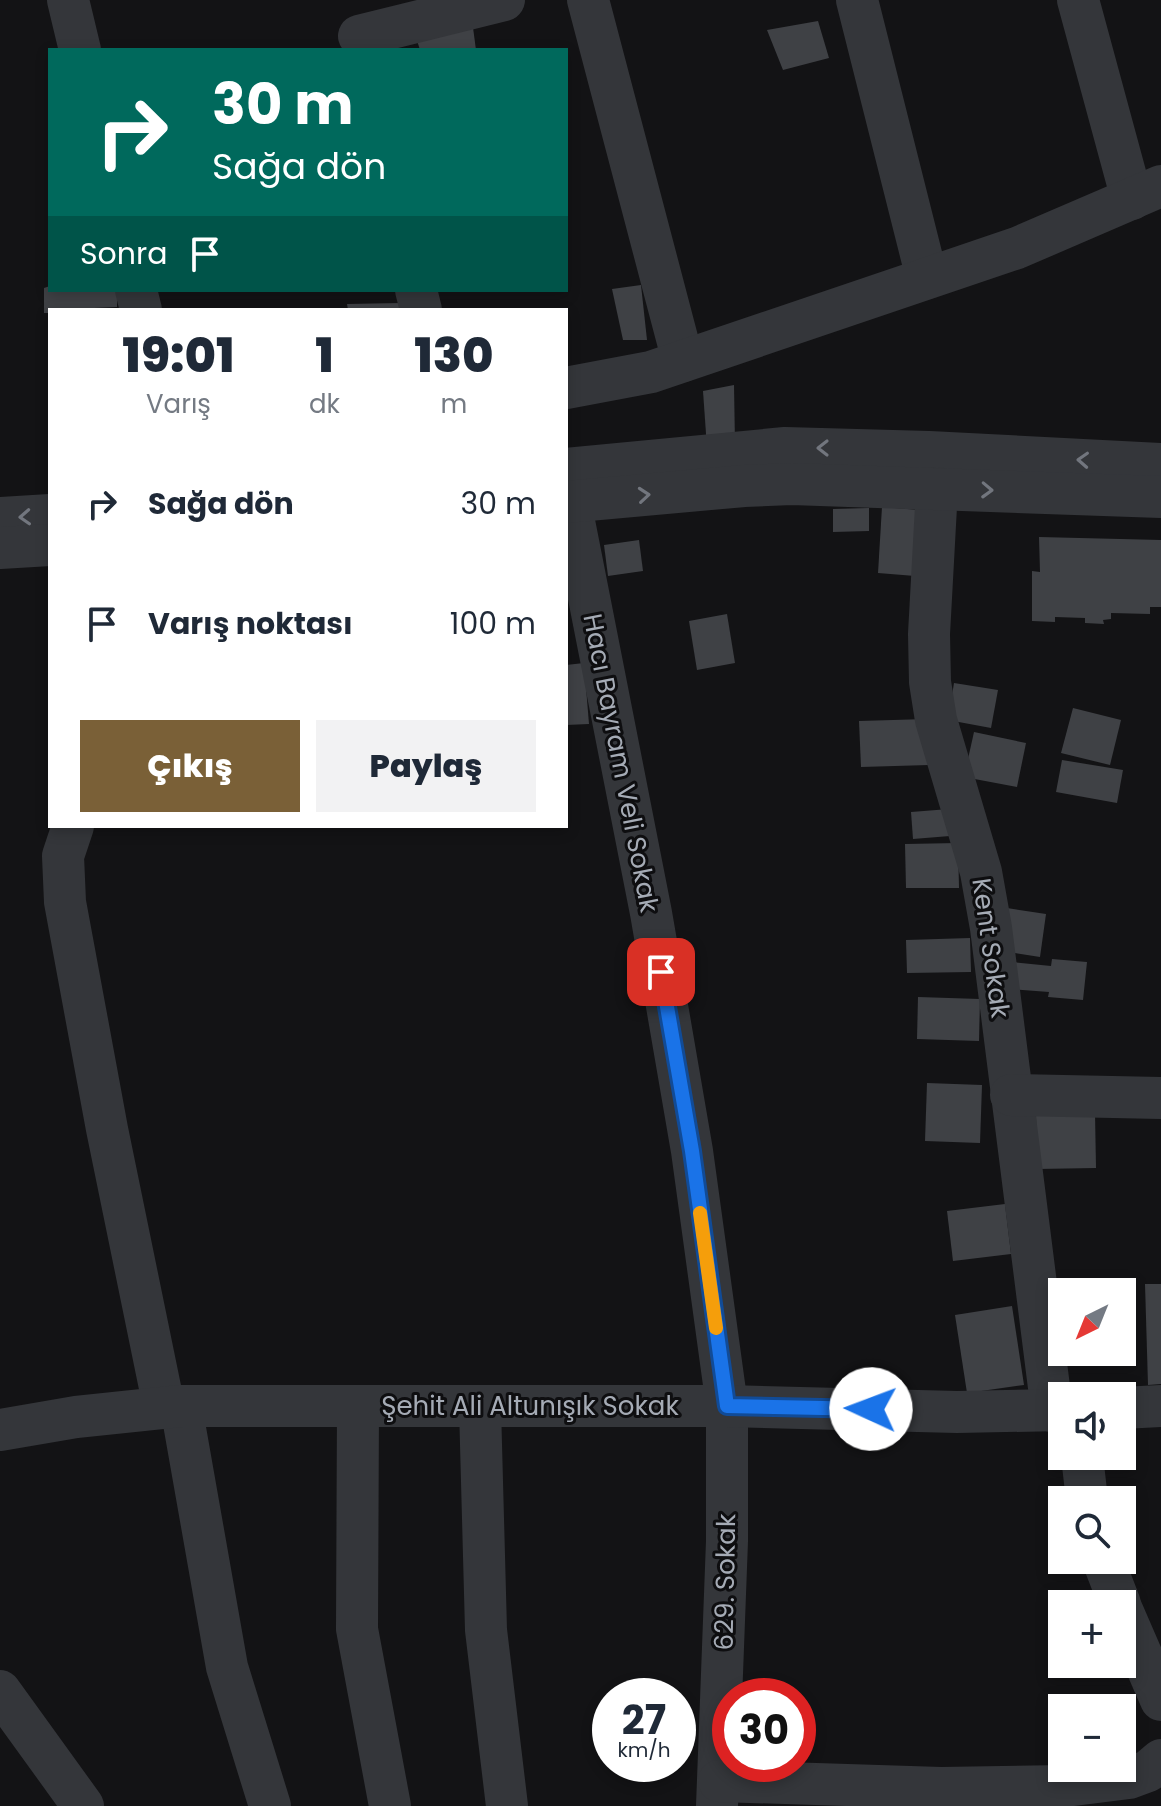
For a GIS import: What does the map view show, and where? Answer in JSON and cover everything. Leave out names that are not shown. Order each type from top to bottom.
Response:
[{"type":"street","points":[[68,0],[80,48]]},
{"type":"street","points":[[357,29],[504,0]]},
{"type":"street","points":[[588,0],[683,361]]},
{"type":"street","points":[[857,0],[927,278]]},
{"type":"street","points":[[568,388],[651,372],[1017,248],[1147,192],[1078,0]]},
{"type":"street","points":[[568,491],[797,448],[1161,464]]},
{"type":"street","points":[[568,491],[834,483],[1161,497]]},
{"type":"street","name":"Kent Sokak","points":[[937,488],[929,634],[930,682],[936,720],[981,872],[991,928],[1011,1095],[1053,1382]]},
{"type":"street","name":"Hacı Bayram Veli Sokak","points":[[568,496],[651,913],[692,1151],[727,1406]]},
{"type":"street","points":[[0,518],[48,515]]},
{"type":"street","points":[[0,548],[48,545]]},
{"type":"street","points":[[72,828],[63,856],[65,902],[227,1667],[270,1806]]},
{"type":"street","points":[[1011,1095],[1161,1098]]},
{"type":"street","name":"Şehit Ali Altunışık Sokak","points":[[0,1430],[76,1417],[173,1407],[727,1406],[957,1412],[1048,1410]]},
{"type":"street","name":"629. Sokak","points":[[718,1793],[727,1541],[727,1406]]},
{"type":"street","points":[[1136,1407],[1161,1406]]},
{"type":"street","points":[[358,1407],[357,1629],[390,1806]]},
{"type":"street","points":[[480,1407],[486,1630],[507,1806]]},
{"type":"street","points":[[1136,1642],[1161,1700]]},
{"type":"street","points":[[0,1691],[83,1806]]},
{"type":"street","points":[[718,1793],[1065,1786],[1129,1778],[1148,1771],[1161,1760]]},
{"type":"building","points":[[472,20],[476,48],[419,48],[415,34]]},
{"type":"building","points":[[818,21],[829,58],[783,70],[767,30]]},
{"type":"building","points":[[641,285],[647,340],[623,340],[612,289]]},
{"type":"building","points":[[48,287],[48,292],[117,292],[117,307],[48,308],[48,313],[44,313],[44,288]]},
{"type":"building","points":[[401,303],[401,308],[348,308],[347,304]]},
{"type":"building","points":[[734,385],[735,444],[707,448],[703,391]]},
{"type":"building","points":[[882,507],[920,510],[915,576],[878,573]]},
{"type":"building","points":[[869,508],[869,531],[833,532],[833,509]]},
{"type":"building","points":[[1039,537],[1161,540],[1161,607],[1150,607],[1150,614],[1111,613],[1111,619],[1103,620],[1104,624],[1085,623],[1085,618],[1055,617],[1055,622],[1032,621],[1032,571],[1040,572]]},
{"type":"building","points":[[639,540],[643,571],[608,576],[604,545]]},
{"type":"building","points":[[727,614],[735,663],[697,670],[689,621]]},
{"type":"building","points":[[584,663],[589,724],[568,725],[568,665]]},
{"type":"building","points":[[954,683],[998,690],[991,728],[948,720]]},
{"type":"building","points":[[1073,708],[1121,720],[1110,765],[1061,753]]},
{"type":"building","points":[[927,719],[929,765],[861,767],[859,721]]},
{"type":"building","points":[[974,732],[1026,743],[1017,787],[964,777]]},
{"type":"building","points":[[1062,760],[1123,770],[1117,803],[1056,792]]},
{"type":"building","points":[[949,809],[950,836],[913,839],[911,812]]},
{"type":"building","points":[[958,843],[959,888],[906,888],[905,844]]},
{"type":"building","points":[[1007,908],[1046,914],[1040,957],[1001,951]]},
{"type":"building","points":[[970,938],[971,972],[907,973],[906,940]]},
{"type":"building","points":[[1052,959],[1087,962],[1083,1000],[1048,997],[1049,992],[1010,989],[1012,962],[1051,966]]},
{"type":"building","points":[[918,997],[980,999],[979,1041],[917,1039]]},
{"type":"building","points":[[927,1083],[982,1085],[980,1143],[925,1141]]},
{"type":"building","points":[[1095,1113],[1096,1168],[1037,1169],[1036,1114]]},
{"type":"building","points":[[1005,1204],[1011,1254],[953,1261],[947,1211]]},
{"type":"building","points":[[1145,1284],[1161,1284],[1161,1384],[1148,1385]]},
{"type":"building","points":[[1012,1306],[1024,1385],[967,1393],[955,1315]]},
{"type":"slow traffic","points":[[700,1213],[716,1328]]},
{"type":"route","points":[[661,972],[692,1151],[727,1406],[871,1409]]}]
